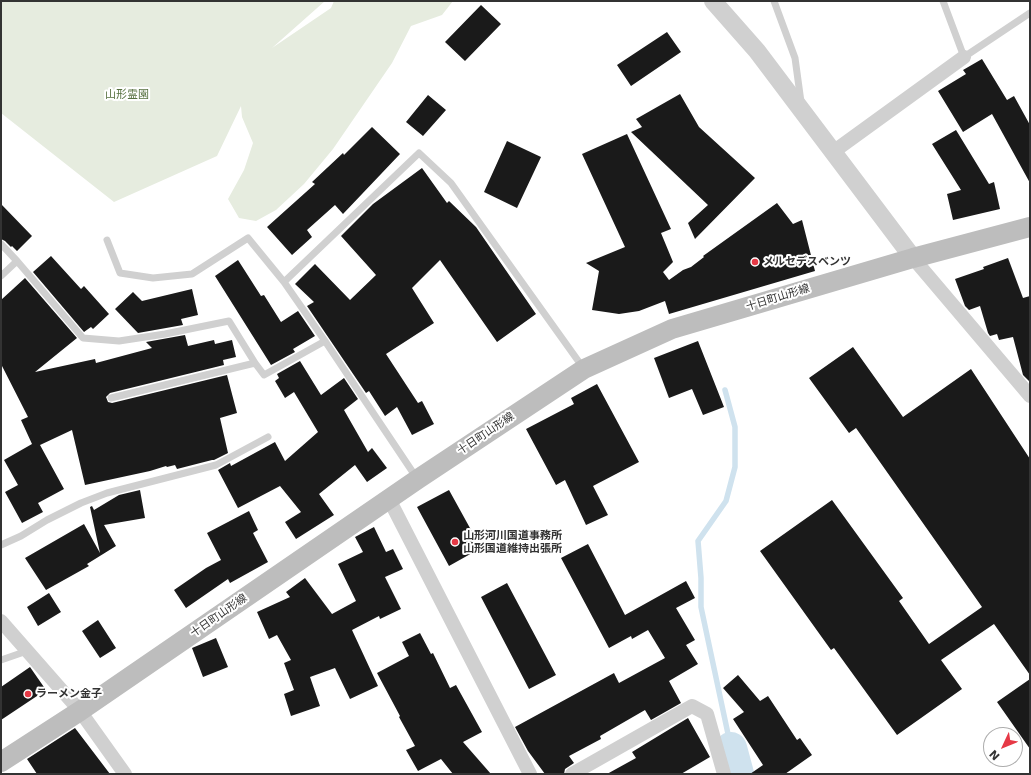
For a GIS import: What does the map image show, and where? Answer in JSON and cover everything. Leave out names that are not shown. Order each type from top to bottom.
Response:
[{"type":"main road","name":"十日町山形線","points":[[1,762],[80,711],[418,479],[584,369],[672,330],[913,258],[1030,227]]},
{"type":"street","points":[[712,1],[757,51],[913,258],[1030,396]]},
{"type":"street","points":[[833,152],[964,57]]},
{"type":"street","points":[[389,499],[530,774]]},
{"type":"street","points":[[1,621],[80,711],[125,774]]},
{"type":"street","points":[[572,774],[692,706],[707,714],[724,774]]},
{"type":"lane","points":[[774,1],[795,58],[803,112]]},
{"type":"lane","points":[[943,1],[964,57],[1030,13]]},
{"type":"lane","points":[[284,282],[419,153],[451,183],[584,369]]},
{"type":"lane","points":[[107,240],[120,274],[153,278],[192,274],[248,238],[284,282],[418,479]]},
{"type":"lane","points":[[1,244],[83,338],[119,341],[165,334],[230,321],[255,363],[264,375],[325,341]]},
{"type":"lane","points":[[1,276],[17,261]]},
{"type":"lane","points":[[111,398],[255,363]]},
{"type":"lane","points":[[1,545],[21,536],[47,520],[81,503],[107,493],[216,465],[268,436]]},
{"type":"lane","points":[[1,660],[27,651]]},
{"type":"green space","name":"山形霊園","points":[[1,1],[325,1],[272,48],[331,8],[334,1],[453,1],[442,15],[411,26],[392,63],[333,149],[304,184],[276,210],[256,221],[239,218],[228,199],[244,170],[253,143],[242,117],[241,106],[217,156],[114,202],[1,113]]},
{"type":"building","points":[[481,5],[501,24],[465,61],[445,42]]},
{"type":"building","points":[[667,32],[681,52],[631,86],[617,65]]},
{"type":"building","points":[[982,59],[1007,100],[1014,96],[1030,125],[1030,183],[992,114],[963,132],[938,91],[966,74],[963,70]]},
{"type":"building","points":[[680,94],[699,127],[755,178],[695,239],[688,223],[708,205],[631,132],[642,127],[636,119]]},
{"type":"building","points":[[428,95],[446,110],[423,136],[406,122]]},
{"type":"building","points":[[372,127],[400,154],[343,214],[335,205],[307,230],[312,237],[292,255],[267,227],[315,184],[312,182],[343,153],[344,155]]},
{"type":"building","points":[[956,130],[989,184],[994,182],[1000,209],[953,220],[947,194],[961,190],[932,144]]},
{"type":"building","points":[[627,134],[671,229],[661,233],[673,262],[663,272],[669,280],[683,270],[691,267],[704,257],[703,256],[777,203],[793,224],[802,220],[815,271],[669,314],[665,301],[639,311],[619,314],[592,310],[599,271],[586,263],[625,247],[582,154]]},
{"type":"building","points":[[507,141],[541,157],[517,208],[484,192]]},
{"type":"building","points":[[422,168],[447,203],[449,201],[476,227],[536,314],[497,342],[440,260],[412,288],[434,323],[386,354],[418,403],[422,401],[434,424],[412,435],[397,407],[385,416],[369,391],[366,393],[307,306],[314,302],[295,284],[315,264],[350,300],[376,275],[341,236],[373,204]]},
{"type":"building","points":[[1,204],[32,236],[17,251],[1,239]]},
{"type":"building","points":[[51,256],[81,289],[84,286],[109,314],[93,329],[91,327],[84,332],[33,272]]},
{"type":"building","points":[[1008,258],[1023,298],[1030,296],[1030,382],[1023,375],[1013,337],[999,340],[997,334],[990,336],[980,306],[969,310],[965,306],[955,279],[984,269],[983,267]]},
{"type":"building","points":[[238,260],[261,296],[264,295],[281,322],[298,311],[315,336],[293,349],[295,352],[271,365],[215,276]]},
{"type":"building","points":[[25,278],[77,338],[35,372],[95,359],[96,363],[152,348],[146,342],[185,335],[188,346],[214,340],[215,344],[232,340],[236,357],[223,360],[224,365],[110,393],[106,397],[108,402],[112,403],[227,375],[237,413],[220,418],[228,453],[214,460],[177,469],[175,465],[166,466],[150,471],[85,485],[72,430],[40,445],[64,489],[38,503],[43,512],[22,523],[5,492],[18,485],[4,460],[32,444],[21,420],[28,417],[1,364],[1,300]]},
{"type":"building","points":[[192,289],[198,315],[181,319],[183,325],[138,333],[115,309],[133,292],[142,301]]},
{"type":"building","points":[[698,341],[724,407],[703,415],[692,389],[669,398],[654,358]]},
{"type":"building","points":[[853,347],[903,417],[971,369],[1030,459],[1030,675],[994,624],[941,660],[962,689],[897,735],[834,648],[831,650],[760,551],[832,500],[903,598],[899,601],[929,644],[982,607],[856,428],[849,433],[809,378]]},
{"type":"building","points":[[300,361],[321,395],[344,378],[358,399],[344,410],[368,452],[372,448],[387,468],[367,482],[355,465],[319,494],[334,515],[296,539],[285,522],[301,512],[280,486],[238,508],[218,470],[230,463],[231,466],[275,442],[285,461],[318,432],[294,392],[285,398],[275,381],[279,378],[277,374]]},
{"type":"building","points":[[597,384],[639,462],[593,486],[608,515],[586,525],[565,480],[556,485],[526,429],[574,404],[571,398]]},
{"type":"building","points":[[140,490],[145,518],[104,525],[116,546],[87,564],[89,566],[46,590],[25,558],[84,524],[100,553],[90,507],[92,506],[94,510],[119,495]]},
{"type":"building","points":[[449,490],[481,548],[449,566],[417,507]]},
{"type":"building","points":[[249,511],[258,530],[253,533],[268,562],[230,583],[228,579],[186,608],[174,590],[206,568],[221,560],[207,533]]},
{"type":"building","points":[[374,527],[386,552],[393,549],[403,569],[385,577],[401,609],[380,619],[379,616],[352,630],[378,686],[350,699],[335,668],[310,677],[320,706],[291,716],[284,694],[294,690],[284,663],[291,660],[277,635],[269,639],[257,612],[290,597],[286,592],[305,578],[332,614],[356,601],[338,564],[363,552],[355,537]]},
{"type":"building","points":[[588,544],[625,615],[686,581],[695,598],[676,608],[695,640],[686,645],[698,664],[669,681],[681,703],[651,720],[645,710],[600,736],[601,739],[569,756],[574,763],[565,769],[564,774],[545,774],[528,751],[515,727],[614,673],[619,683],[665,658],[648,630],[632,639],[631,636],[609,648],[561,558]]},
{"type":"building","points":[[507,583],[556,675],[529,689],[481,597]]},
{"type":"building","points":[[49,593],[61,612],[38,626],[27,607]]},
{"type":"building","points":[[98,620],[116,648],[100,658],[82,631]]},
{"type":"building","points":[[420,633],[431,654],[433,653],[450,688],[456,685],[482,732],[463,742],[491,774],[453,774],[441,759],[418,771],[406,750],[415,746],[377,673],[409,656],[402,642]]},
{"type":"building","points":[[216,638],[228,667],[203,677],[192,648]]},
{"type":"building","points":[[30,667],[46,690],[1,720],[1,687]]},
{"type":"building","points":[[738,675],[760,701],[768,696],[797,740],[800,738],[812,755],[785,774],[750,774],[763,765],[733,719],[744,712],[723,688]]},
{"type":"building","points":[[1030,679],[1030,749],[1023,739],[1023,727],[1015,727],[997,702]]},
{"type":"building","points":[[688,718],[710,757],[681,774],[607,774],[636,758],[632,752]]},
{"type":"building","points":[[75,728],[110,774],[37,774],[27,759]]},
{"type":"waterway","points":[[725,390],[735,427],[735,467],[726,501],[698,541],[701,578],[701,607],[731,748]]},
{"type":"waterway","points":[[731,748],[738,774]]},
{"type":"place","name":"メルセデスベンツ","points":[[755,262]]},
{"type":"place","name":"山形河川国道事務所 山形国道維持出張所","points":[[455,542]]},
{"type":"place","name":"ラーメン金子","points":[[28,694]]}]
